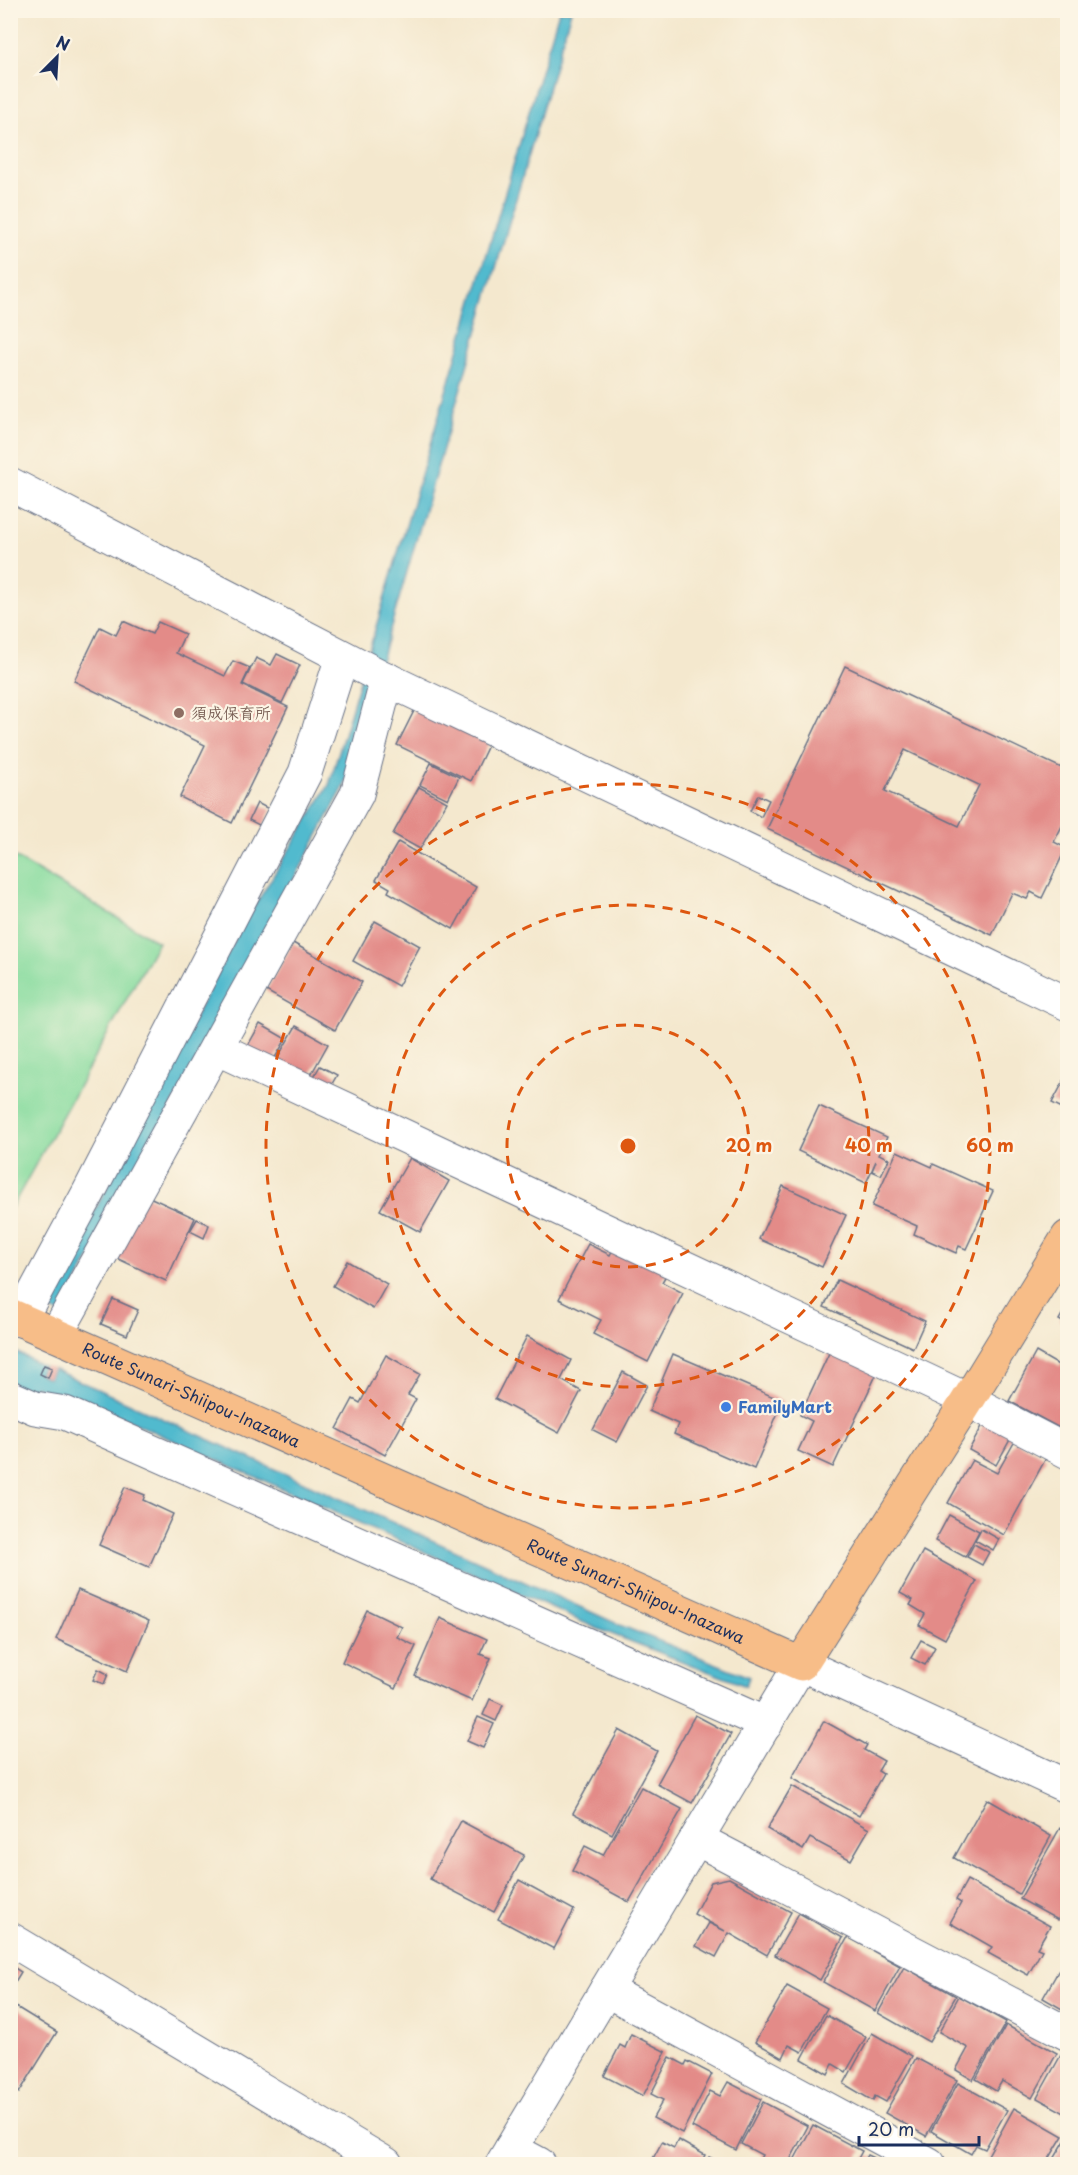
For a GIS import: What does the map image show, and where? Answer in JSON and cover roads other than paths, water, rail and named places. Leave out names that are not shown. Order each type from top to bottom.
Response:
[{"type":"main road","points":[[801,1664],[1068,1237]]},
{"type":"main road","name":"Route Sunari-Shiipou-Inazawa","points":[[15,1317],[801,1664]]},
{"type":"street","points":[[10,484],[365,668],[1068,1004]]},
{"type":"street","points":[[56,1335],[357,794],[365,668]]},
{"type":"street","points":[[15,1317],[89,1192],[305,773],[365,668]]},
{"type":"street","points":[[216,1048],[968,1400],[1068,1452]]},
{"type":"street","points":[[10,1397],[35,1408],[65,1413],[766,1724]]},
{"type":"street","points":[[517,2159],[606,1990],[801,1664],[1068,1787]]},
{"type":"street","points":[[697,1839],[1068,2034]]},
{"type":"street","points":[[10,1939],[386,2164]]},
{"type":"street","points":[[606,1990],[929,2164]]},
{"type":"water","points":[[559,11],[571,11],[344,787],[60,1314],[45,1307],[241,928],[329,785]]},
{"type":"water","points":[[10,1349],[43,1366],[39,1374],[48,1378],[53,1369],[622,1626],[749,1677],[746,1686],[596,1628],[71,1395],[43,1392],[44,1390],[35,1386],[31,1395],[11,1386]]},
{"type":"place","name":"須成保育所","points":[[179,713]]},
{"type":"place","name":"FamilyMart","points":[[726,1407]]}]
